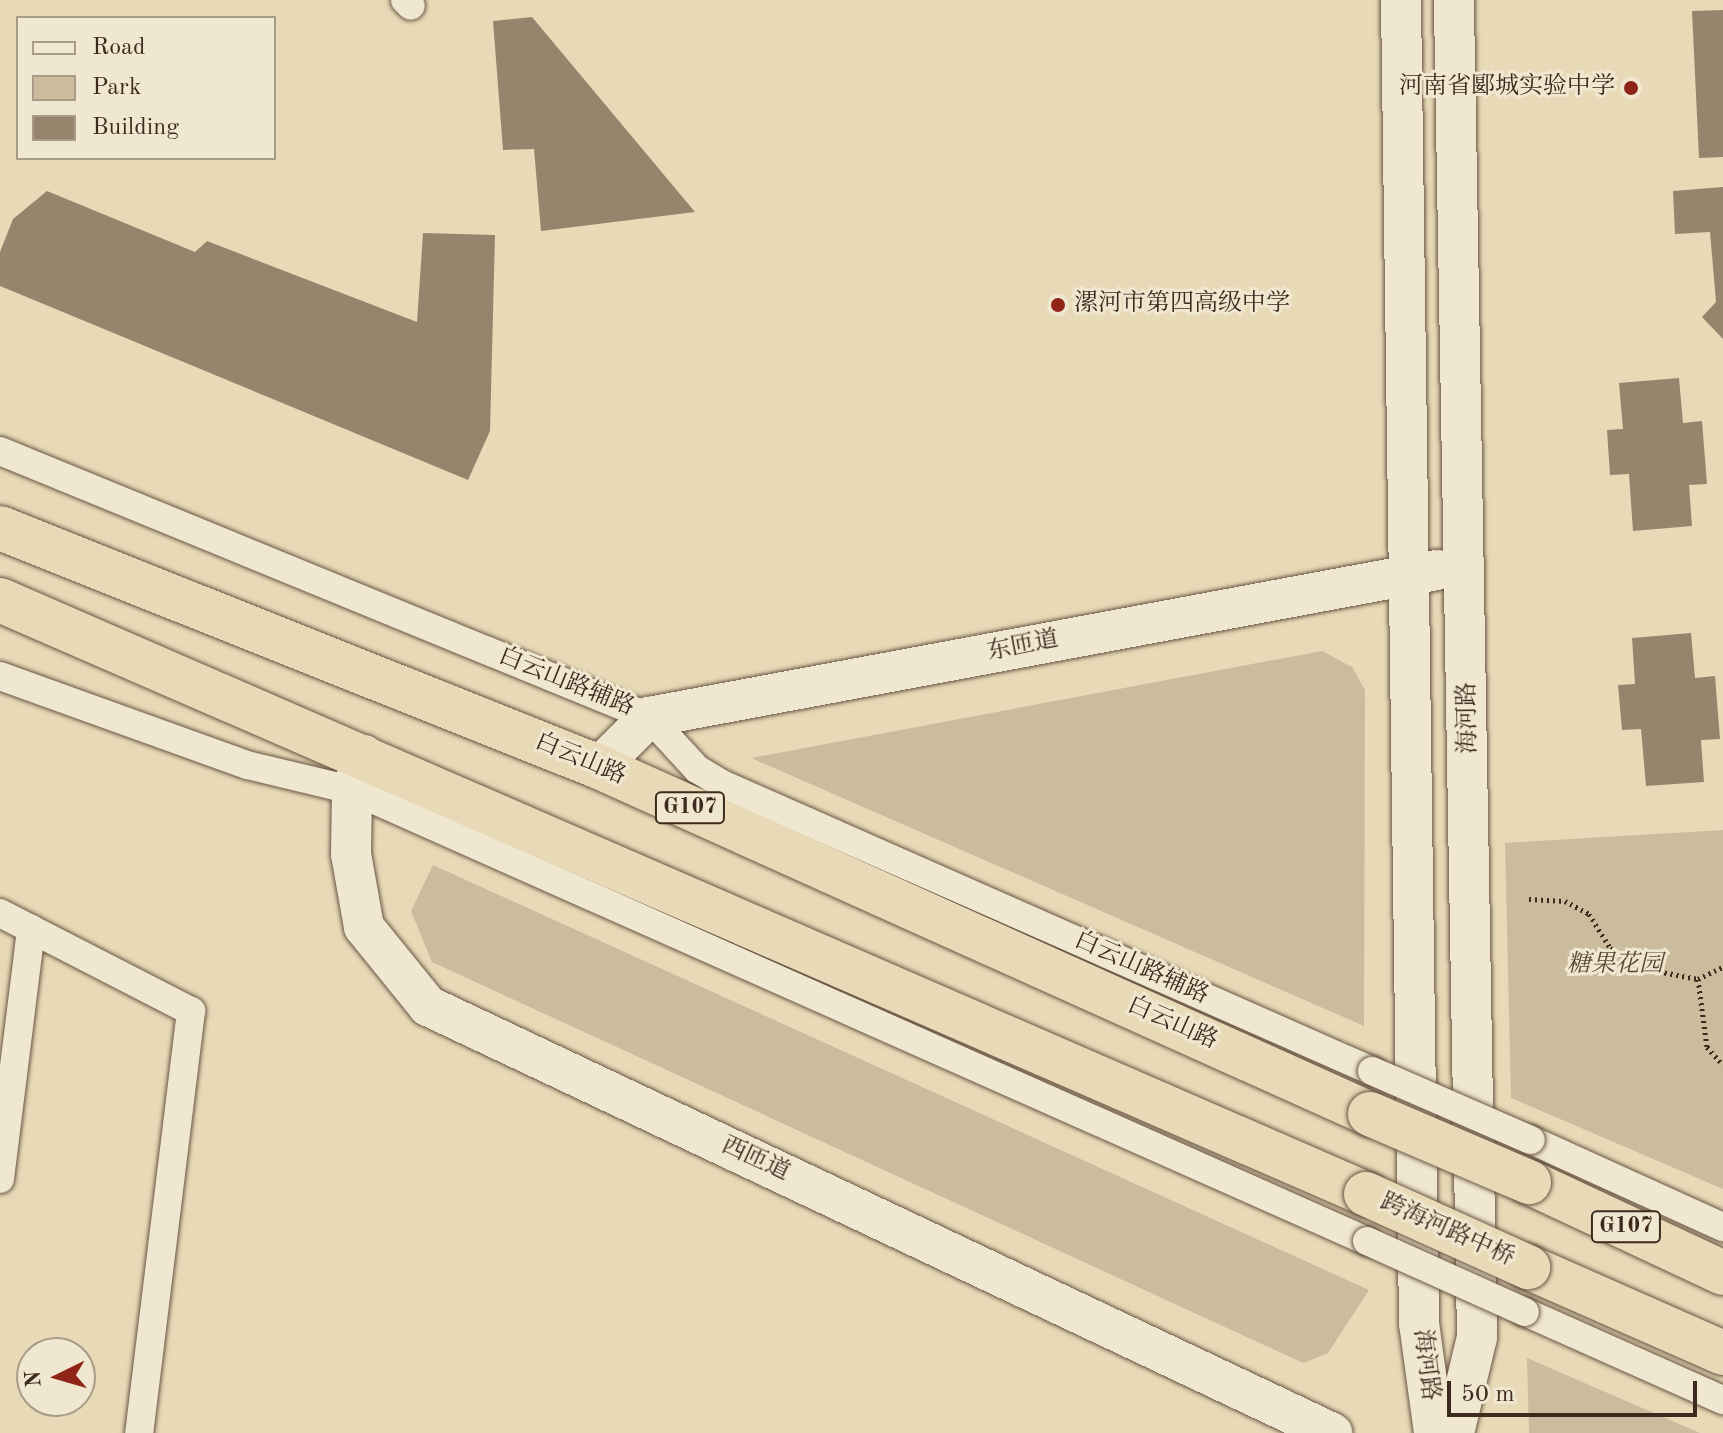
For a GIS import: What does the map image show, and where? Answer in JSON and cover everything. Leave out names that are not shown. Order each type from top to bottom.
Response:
[{"type":"highway","name":"白云山路","points":[[0,528],[599,767],[1370,1114],[1530,1161]]},
{"type":"highway","points":[[0,600],[358,772]]},
{"type":"highway","name":"跨海河路中桥","points":[[358,772],[1366,1194],[1723,1353]]},
{"type":"highway","name":"G107","points":[[1530,1161],[1723,1273]]},
{"type":"street","name":"海河路","points":[[1401,0],[1412,574],[1419,1323],[1434,1433]]},
{"type":"street","name":"海河路","points":[[1454,0],[1467,564],[1477,1337],[1454,1433]]},
{"type":"street","name":"白云山路辅路","points":[[0,451],[649,717],[722,784],[1372,1071],[1530,1161]]},
{"type":"street","name":"东匝道","points":[[649,717],[1467,564]]},
{"type":"street","points":[[0,676],[247,765],[358,772]]},
{"type":"street","points":[[599,767],[649,717]]},
{"type":"street","name":"跨海河路中桥","points":[[358,772],[1367,1241],[1723,1400]]},
{"type":"street","name":"西匝道","points":[[358,772],[351,854],[364,927],[428,1006],[1332,1433]]},
{"type":"street","points":[[0,913],[191,1011],[139,1433]]},
{"type":"street","points":[[0,1179],[31,929]]},
{"type":"street","points":[[1530,1161],[1723,1227]]},
{"type":"path","points":[[1529,899],[1565,901],[1589,914],[1610,948],[1641,968],[1698,979],[1723,967]]},
{"type":"path","points":[[1698,979],[1707,1047],[1723,1065]]},
{"type":"green space","points":[[1322,651],[1352,667],[1365,690],[1364,1026],[751,758]]},
{"type":"green space","name":"糖果花园","points":[[1723,830],[1723,1189],[1511,1098],[1505,843]]},
{"type":"green space","points":[[433,865],[1369,1290],[1328,1353],[1303,1363],[432,962],[411,911]]},
{"type":"green space","points":[[1527,1358],[1700,1433],[1529,1433]]},
{"type":"building","points":[[1723,10],[1723,157],[1699,158],[1692,11]]},
{"type":"building","points":[[532,17],[695,212],[541,231],[534,149],[503,150],[493,21]]},
{"type":"building","points":[[1723,187],[1723,339],[1702,317],[1716,302],[1710,232],[1675,234],[1673,191]]},
{"type":"building","points":[[47,191],[195,252],[207,241],[417,322],[423,233],[495,235],[490,431],[468,480],[0,286],[0,252],[13,219]]},
{"type":"building","points":[[1679,378],[1683,423],[1702,421],[1707,484],[1689,485],[1692,526],[1633,531],[1629,474],[1610,475],[1607,430],[1623,429],[1619,383]]},
{"type":"building","points":[[1691,633],[1695,678],[1715,676],[1720,739],[1701,740],[1704,782],[1646,786],[1641,729],[1622,730],[1618,685],[1635,684],[1632,638]]},
{"type":"place","name":"河南省郾城实验中学","points":[[1631,88]]},
{"type":"place","name":"漯河市第四高级中学","points":[[1058,305]]}]
